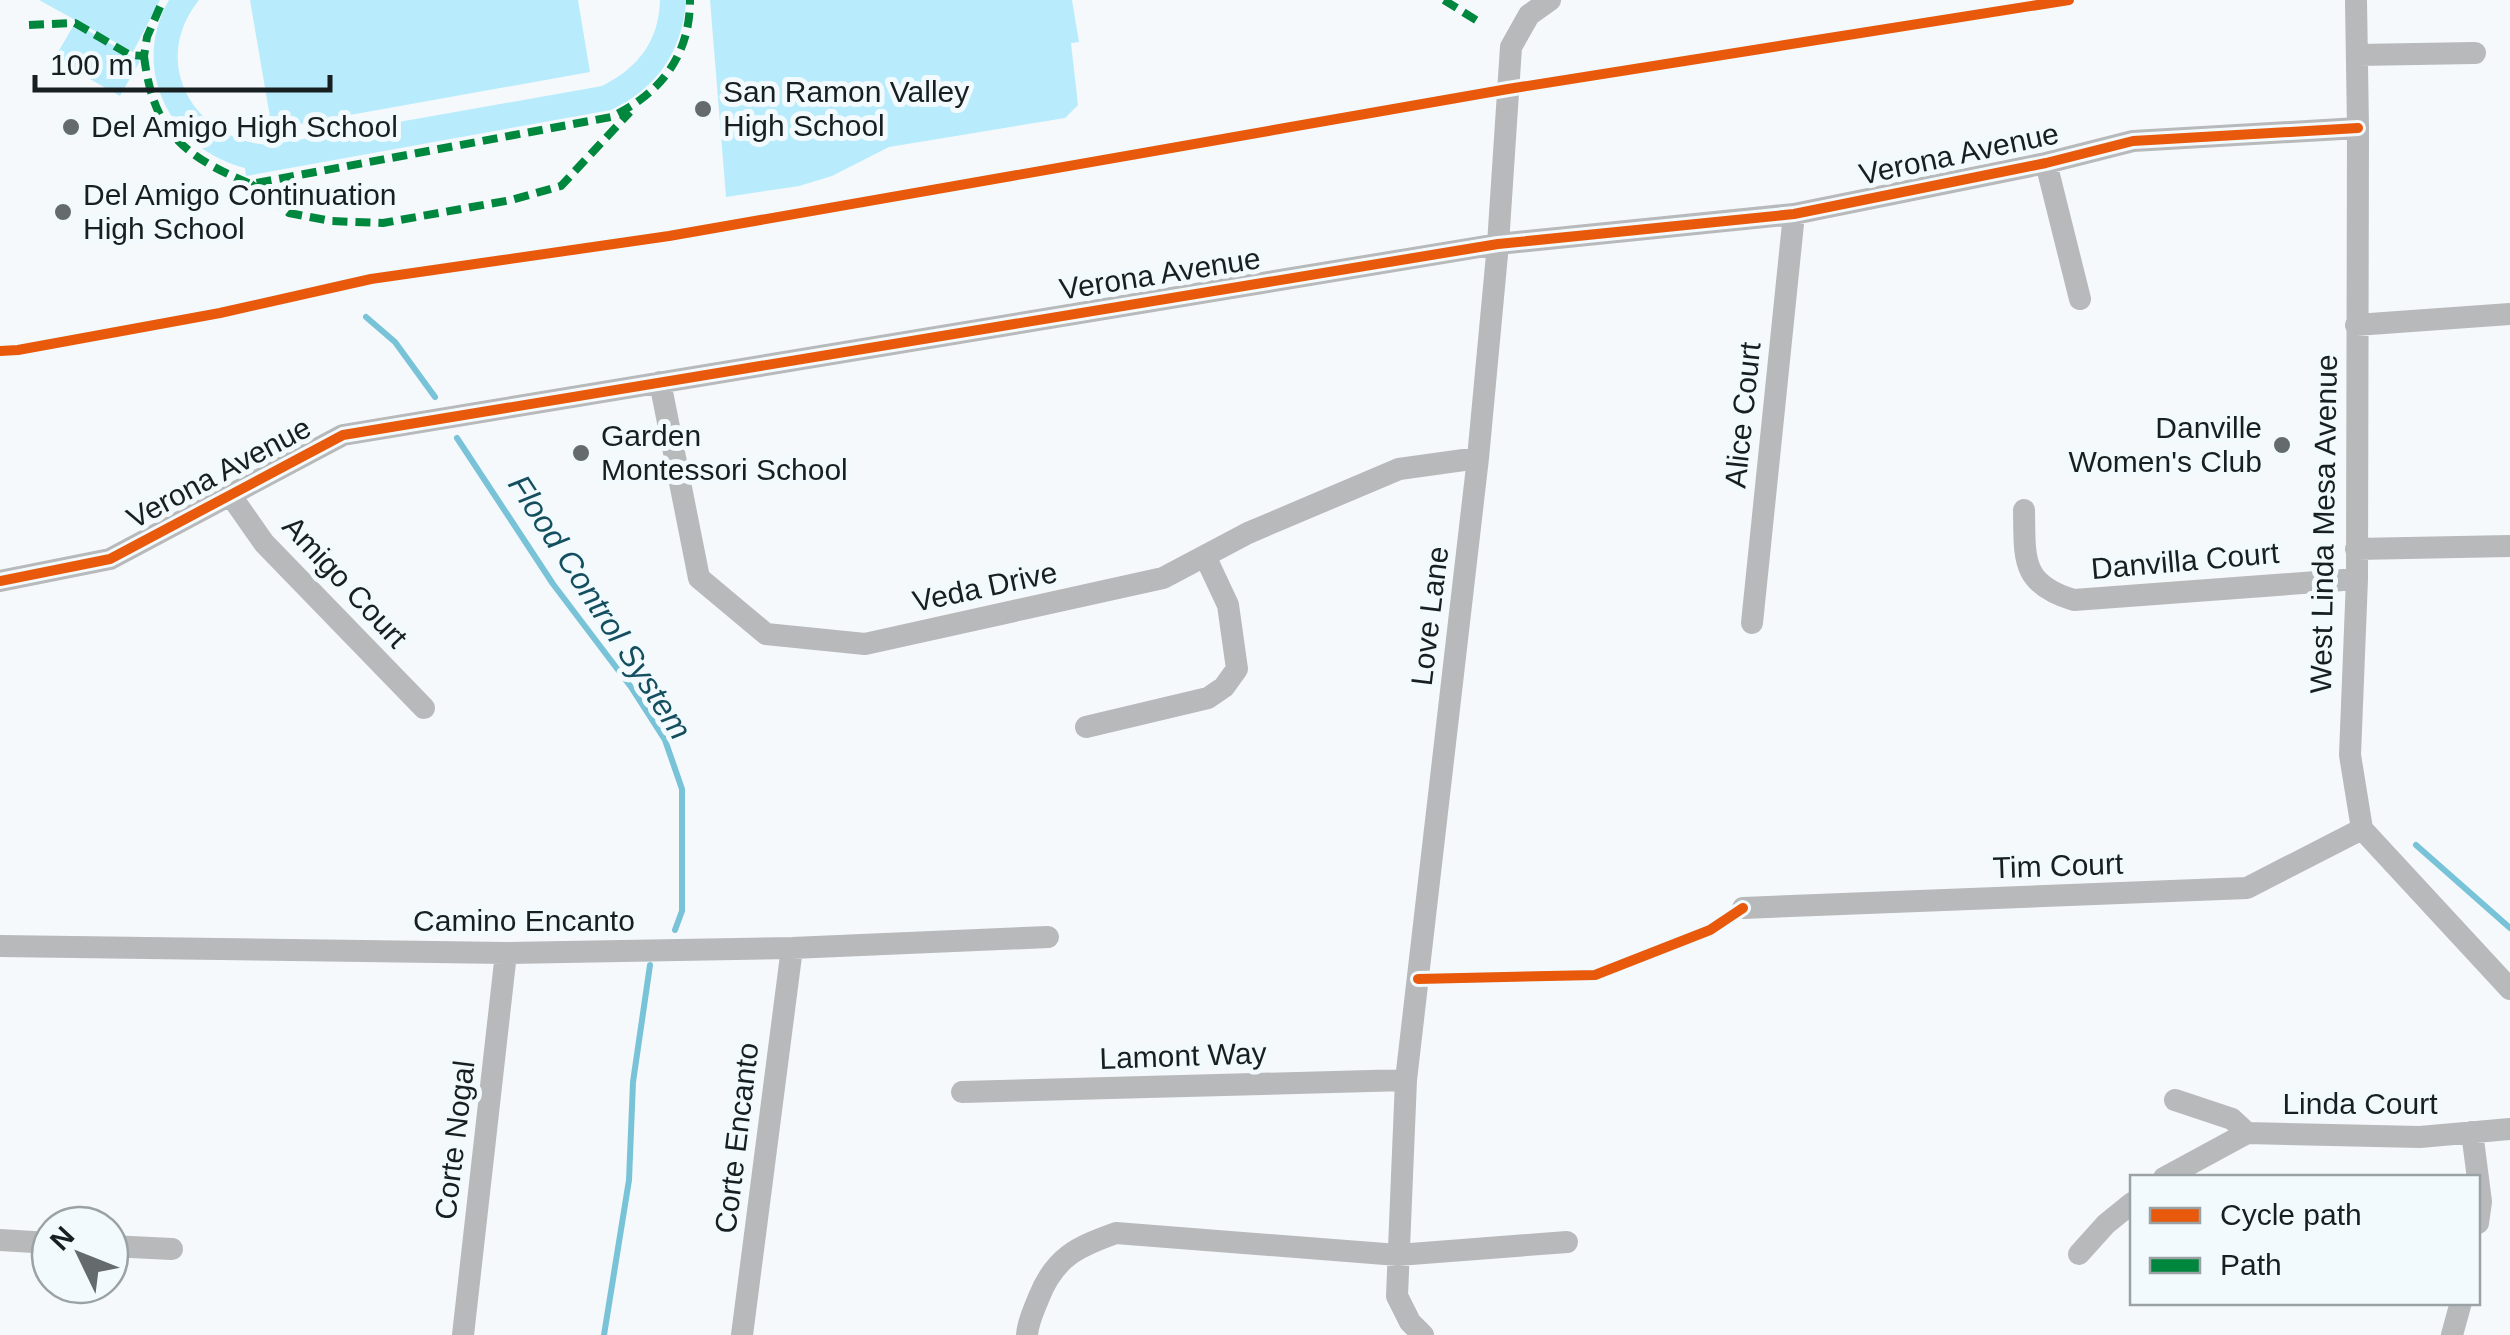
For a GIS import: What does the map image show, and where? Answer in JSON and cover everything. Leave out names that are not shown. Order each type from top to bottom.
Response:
[{"type":"street","name":"Love Lane","points":[[1423,1335],[1410,1322],[1397,1296],[1406,1080],[1478,458],[1498,244],[1510,47],[1529,14],[1550,0]]},
{"type":"street","name":"West Linda Mesa Avenue","points":[[2356,0],[2357,579],[2350,755],[2362,829]]},
{"type":"street","points":[[2357,55],[2476,52]]},
{"type":"street","name":"Verona Avenue","points":[[0,581],[110,559],[343,435],[1498,244],[1794,214],[2133,141],[2358,128]]},
{"type":"street","points":[[2046,162],[2080,298]]},
{"type":"street","name":"Alice Court","points":[[1752,624],[1794,214]]},
{"type":"street","points":[[2356,324],[2510,314]]},
{"type":"street","name":"Veda Drive","points":[[660,382],[699,578],[766,634],[865,644],[1163,578],[1248,532],[1398,469],[1478,458]]},
{"type":"street","name":"Amigo Court","points":[[229,493],[264,543],[424,708]]},
{"type":"street","name":"Danvilla Court","points":[[2024,510],[2025,558],[2030,575],[2058,595],[2074,600],[2357,579]]},
{"type":"street","points":[[2356,549],[2510,546]]},
{"type":"street","points":[[1086,727],[1208,698],[1224,687],[1237,669],[1228,605],[1205,556]]},
{"type":"street","points":[[2362,829],[2510,990]]},
{"type":"street","name":"Tim Court","points":[[1743,908],[2247,888],[2362,829]]},
{"type":"street","name":"Camino Encanto","points":[[0,946],[506,953],[792,948],[1048,937]]},
{"type":"street","name":"Corte Encanto","points":[[742,1335],[792,948]]},
{"type":"street","name":"Corte Nogal","points":[[463,1335],[506,953]]},
{"type":"street","name":"Lamont Way","points":[[962,1092],[1406,1080]]},
{"type":"street","name":"Linda Court","points":[[2175,1100],[2232,1120],[2246,1132]]},
{"type":"street","name":"Linda Court","points":[[2169,1175],[2246,1132],[2420,1137],[2510,1129]]},
{"type":"street","points":[[2472,1132],[2478,1175]]},
{"type":"street","points":[[2079,1254],[2130,1204]]},
{"type":"street","points":[[1027,1335],[1049,1272],[1080,1246],[1116,1233],[1398,1255],[1567,1242]]},
{"type":"street","points":[[0,1240],[30,1241]]},
{"type":"street","points":[[130,1247],[172,1250]]},
{"type":"street","points":[[2452,1335],[2461,1305]]},
{"type":"shaded area","points":[[39,0],[160,0],[133,52]]},
{"type":"shaded area","points":[[169,0],[199,0],[185,24],[178,48],[179,72],[200,113],[219,129],[242,140],[269,145],[602,86],[626,71],[644,52],[656,28],[660,0],[686,3],[679,38],[664,67],[641,91],[611,110],[246,176],[245,168],[196,143],[164,103],[154,53],[158,26]]},
{"type":"shaded area","points":[[250,0],[578,0],[590,72],[272,129]]},
{"type":"shaded area","points":[[710,0],[1072,0],[1079,42],[1071,43],[1078,105],[1065,118],[889,147],[832,176],[799,186],[726,197]]},
{"type":"shaded area","points":[[75,23],[140,61],[120,96],[54,59]]},
{"type":"waterway","name":"Flood Control System","points":[[366,317],[395,342],[435,397]]},
{"type":"waterway","name":"Flood Control System","points":[[457,438],[553,584],[631,687],[665,740],[682,789],[682,911],[675,930]]},
{"type":"waterway","points":[[2416,845],[2510,928]]},
{"type":"waterway","name":"Flood Control System","points":[[604,1335],[629,1180],[633,1082],[650,965]]},
{"type":"marked path","points":[[29,25],[75,23],[130,55],[144,56],[147,37],[163,0]]},
{"type":"marked path","points":[[144,56],[155,103],[175,137],[206,163],[251,184],[611,117],[644,97],[669,71],[685,39],[690,0]]},
{"type":"marked path","points":[[1444,0],[1479,22]]},
{"type":"marked path","points":[[251,184],[289,213],[331,221],[383,223],[511,200],[561,186],[630,112]]},
{"type":"cycle path","points":[[0,351],[220,313],[371,279],[669,236],[1508,89],[2069,0]]},
{"type":"cycle path","points":[[0,581],[110,559],[343,435],[1498,244],[1794,214],[2046,163],[2133,141],[2358,128]]},
{"type":"cycle path","points":[[1418,979],[1595,975],[1710,930],[1743,908]]},
{"type":"place","name":"San Ramon Valley High School","points":[[703,109]]},
{"type":"place","name":"Del Amigo High School","points":[[71,127]]},
{"type":"place","name":"Del Amigo Continuation High School","points":[[63,212]]},
{"type":"place","name":"Danville Women's Club","points":[[2282,445]]},
{"type":"place","name":"Garden Montessori School","points":[[581,453]]}]
